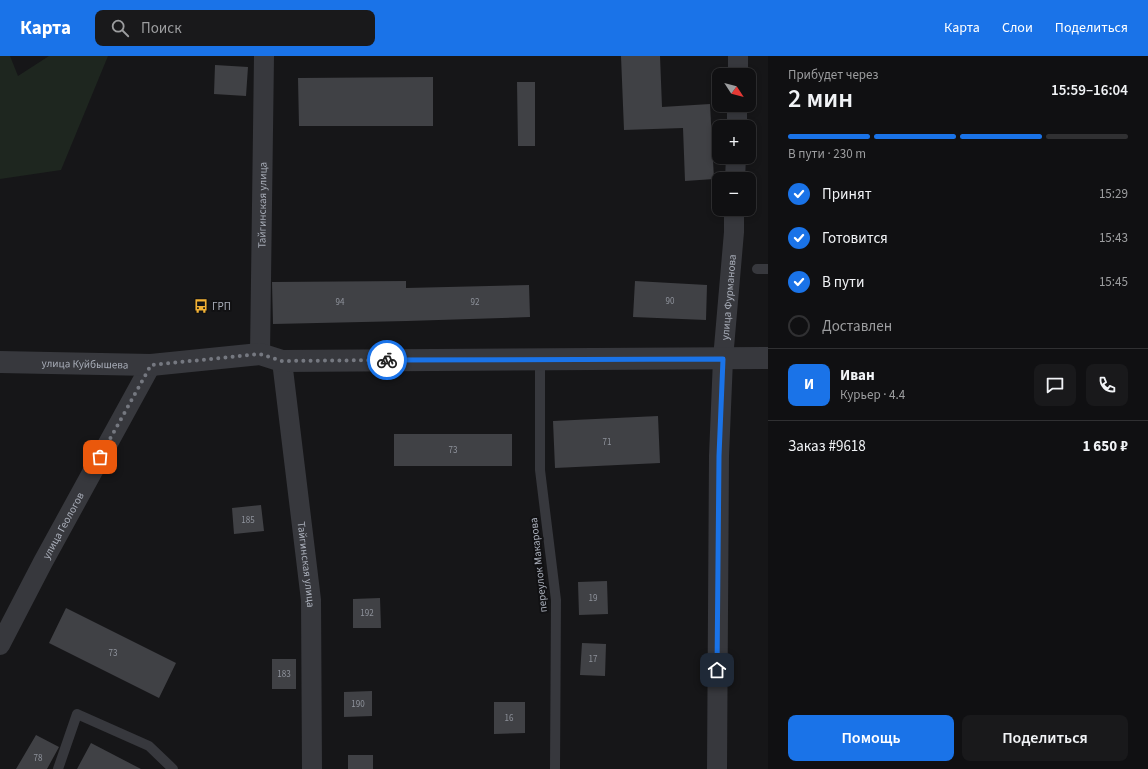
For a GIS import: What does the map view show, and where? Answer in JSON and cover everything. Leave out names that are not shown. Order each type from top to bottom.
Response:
[{"type":"street","name":"Тайгинская улица","points":[[260,354],[264,56]]},
{"type":"street","points":[[738,56],[738,68]]},
{"type":"street","name":"улица Фурманова","points":[[718,769],[719,456],[723,359],[734,232],[734,216]]},
{"type":"street","name":"улица Куйбышева","points":[[0,362],[151,365],[260,354],[282,361],[768,358]]},
{"type":"street","name":"Тайгинская улица","points":[[282,361],[311,600],[312,769]]},
{"type":"street","name":"улица Геологов","points":[[0,645],[42,562],[151,365]]},
{"type":"lane","points":[[757,269],[768,269]]},
{"type":"lane","name":"переулок Макарова","points":[[540,359],[540,470],[556,600],[555,769]]},
{"type":"lane","points":[[58,769],[77,714],[149,746],[173,769]]},
{"type":"shaded area","points":[[0,56],[10,56],[18,76],[49,56],[108,56],[61,170],[0,179]]},
{"type":"building","points":[[621,56],[660,56],[662,107],[710,104],[714,172],[712,172],[712,179],[685,181],[683,128],[624,130]]},
{"type":"building","points":[[215,65],[248,67],[246,96],[214,94]]},
{"type":"building","points":[[433,77],[433,126],[299,126],[298,78]]},
{"type":"building","points":[[517,82],[535,82],[535,146],[518,146]]},
{"type":"building","points":[[406,281],[406,288],[529,285],[530,317],[273,324],[272,282]]},
{"type":"building","points":[[635,281],[707,285],[706,320],[633,317]]},
{"type":"building","points":[[658,416],[660,463],[555,468],[553,421]]},
{"type":"building","points":[[394,434],[512,434],[512,466],[394,466]]},
{"type":"building","points":[[261,505],[264,531],[234,534],[232,508]]},
{"type":"building","points":[[607,581],[608,614],[579,615],[578,582]]},
{"type":"building","points":[[380,598],[381,628],[353,628],[353,599]]},
{"type":"building","points":[[66,608],[176,663],[159,698],[49,643]]},
{"type":"building","points":[[582,643],[606,644],[605,676],[580,675]]},
{"type":"building","points":[[272,659],[296,659],[296,689],[272,689]]},
{"type":"building","points":[[372,691],[372,716],[344,717],[344,692]]},
{"type":"building","points":[[494,702],[525,702],[525,733],[494,734]]},
{"type":"building","points":[[36,735],[59,747],[47,769],[16,769]]},
{"type":"building","points":[[91,743],[141,769],[77,769]]},
{"type":"building","points":[[348,755],[373,755],[373,769],[348,769]]},
{"type":"way so far","points":[[100,457],[151,365],[260,354],[282,361],[387,360]]},
{"type":"place","name":"ГРП","points":[[201,306]]},
{"type":"route","points":[[387,360],[723,359],[719,456],[717,670]]}]
